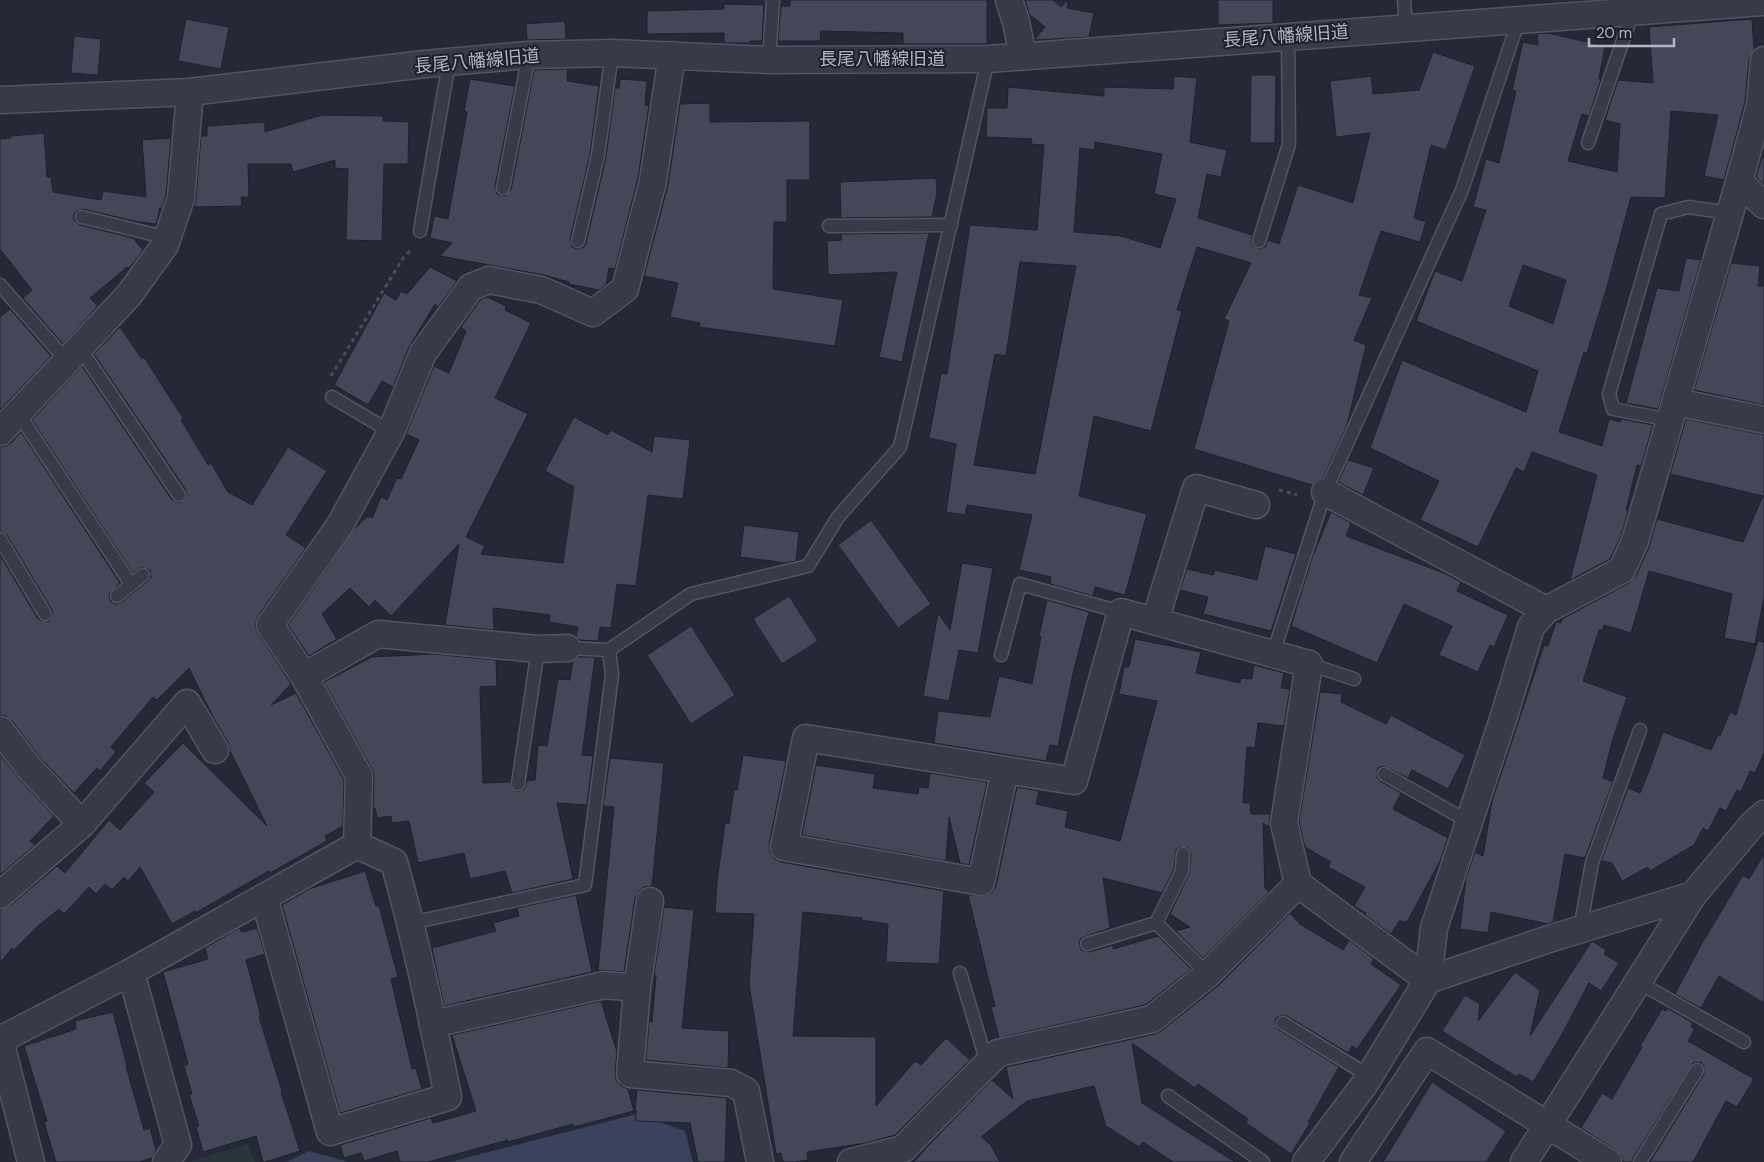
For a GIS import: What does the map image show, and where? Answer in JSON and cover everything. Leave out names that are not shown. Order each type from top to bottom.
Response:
[{"type":"street","points":[[1009,0],[1023,56]]},
{"type":"street","name":"長尾八幡線旧道","points":[[0,100],[190,92],[449,62],[530,55],[612,53],[769,60],[988,59],[1633,11],[1692,4],[1764,2]]},
{"type":"street","points":[[357,844],[359,776],[304,676],[270,625],[340,524],[390,432],[423,353],[471,287],[489,280],[541,290],[593,313],[625,289],[653,181],[672,55]]},
{"type":"street","points":[[1306,1162],[1369,1076],[1428,980],[1434,928],[1504,716],[1531,627],[1546,610],[1622,570],[1635,541],[1760,105],[1764,60]]},
{"type":"street","points":[[0,432],[128,295],[165,245],[181,198],[190,92]]},
{"type":"street","points":[[1739,182],[1764,205]]},
{"type":"street","points":[[1673,411],[1764,420]]},
{"type":"street","points":[[1155,621],[1196,488],[1256,505]]},
{"type":"street","points":[[1323,497],[1546,610]]},
{"type":"street","points":[[1005,770],[981,882],[784,847],[806,738],[1074,781],[1121,612],[1309,664],[1284,823],[1298,884],[1428,980]]},
{"type":"street","points":[[304,676],[378,634],[538,649],[567,648]]},
{"type":"street","points":[[0,895],[82,824],[187,703],[215,750]]},
{"type":"street","points":[[0,730],[31,770],[82,824]]},
{"type":"street","points":[[1524,1162],[1692,896],[1760,823]]},
{"type":"street","points":[[264,897],[330,1132],[448,1097],[411,923],[394,862],[357,844]]},
{"type":"street","points":[[31,1162],[0,1040],[130,972],[357,844]]},
{"type":"street","points":[[851,1162],[903,1148],[998,1053],[1152,1020],[1208,974],[1298,884]]},
{"type":"street","points":[[1428,980],[1580,929],[1692,896]]},
{"type":"street","points":[[650,901],[637,988],[630,1074],[731,1084],[746,1091],[760,1162]]},
{"type":"street","points":[[130,972],[178,1145],[166,1162]]},
{"type":"street","points":[[434,1024],[604,985],[637,988]]},
{"type":"street","points":[[1353,1162],[1427,1051],[1549,1124],[1608,1162]]},
{"type":"lane","points":[[769,60],[773,0]]},
{"type":"lane","points":[[1404,0],[1406,28]]},
{"type":"lane","points":[[1588,143],[1633,11]]},
{"type":"lane","points":[[1273,654],[1323,497],[1462,190],[1518,19]]},
{"type":"lane","points":[[1259,241],[1289,144],[1288,36]]},
{"type":"lane","points":[[578,241],[598,155],[612,53]]},
{"type":"lane","points":[[502,188],[530,55]]},
{"type":"lane","points":[[567,648],[609,650],[691,594],[808,566],[838,517],[900,447],[988,59]]},
{"type":"lane","points":[[420,231],[449,62]]},
{"type":"lane","points":[[1673,411],[1613,409],[1609,394],[1661,214],[1688,207],[1730,213]]},
{"type":"lane","points":[[82,217],[168,238]]},
{"type":"lane","points":[[829,226],[951,224]]},
{"type":"lane","points":[[0,285],[74,354],[180,495]]},
{"type":"lane","points":[[332,398],[390,432]]},
{"type":"lane","points":[[18,413],[131,584]]},
{"type":"lane","points":[[0,539],[45,614]]},
{"type":"lane","points":[[117,596],[143,575]]},
{"type":"lane","points":[[1001,655],[1020,584],[1121,612]]},
{"type":"lane","points":[[518,784],[538,649]]},
{"type":"lane","points":[[411,923],[586,885],[612,675],[609,650]]},
{"type":"lane","points":[[1309,664],[1354,678]]},
{"type":"lane","points":[[1580,929],[1592,863],[1640,730]]},
{"type":"lane","points":[[1384,774],[1469,822]]},
{"type":"lane","points":[[1087,944],[1156,923],[1182,871],[1183,854]]},
{"type":"lane","points":[[1156,923],[1208,974]]},
{"type":"lane","points":[[960,973],[988,1063]]},
{"type":"lane","points":[[1638,982],[1744,1042]]},
{"type":"lane","points":[[1283,1023],[1369,1076]]},
{"type":"lane","points":[[1640,1162],[1697,1070]]},
{"type":"lane","points":[[1168,1096],[1263,1162]]},
{"type":"path","points":[[332,398],[327,383],[403,258],[412,250],[420,231]]},
{"type":"path","points":[[1256,505],[1272,488],[1323,497]]},
{"type":"shaded area","points":[[248,1144],[255,1162],[187,1162]]},
{"type":"water","points":[[637,1114],[685,1131],[693,1162],[450,1162]]},
{"type":"water","points":[[309,1151],[349,1162],[287,1162]]},
{"type":"building","points":[[790,0],[987,0],[987,44],[903,44],[903,33],[821,31],[820,41],[778,41],[781,6],[790,6]]},
{"type":"building","points":[[1025,0],[1053,0],[1061,7],[1068,0],[1067,8],[1094,13],[1089,37],[1035,40],[1045,27],[1029,14]]},
{"type":"building","points":[[1218,0],[1273,0],[1273,23],[1218,25]]},
{"type":"building","points":[[724,4],[764,5],[762,41],[724,43],[724,33],[647,34],[647,11],[724,9]]},
{"type":"building","points":[[186,19],[229,27],[221,69],[178,61]]},
{"type":"building","points":[[1752,19],[1754,50],[1749,59],[1745,102],[1724,180],[1704,176],[1718,115],[1671,111],[1665,198],[1631,197],[1587,353],[1584,352],[1559,432],[1602,446],[1609,419],[1620,422],[1621,419],[1653,425],[1641,466],[1637,465],[1621,536],[1610,559],[1570,580],[1597,475],[1532,452],[1524,472],[1516,468],[1478,547],[1420,520],[1439,481],[1370,448],[1402,360],[1526,412],[1538,371],[1416,321],[1435,271],[1462,281],[1486,210],[1473,207],[1486,159],[1499,163],[1516,91],[1512,90],[1523,42],[1538,45],[1537,34],[1547,33],[1605,46],[1599,79],[1601,79],[1589,116],[1582,114],[1568,161],[1617,172],[1620,124],[1605,120],[1618,80],[1653,83],[1649,27]],"holes":[[[1523,265],[1566,280],[1553,324],[1509,306]]]},
{"type":"building","points":[[565,21],[566,39],[527,40],[526,24]]},
{"type":"building","points":[[74,36],[101,39],[98,75],[71,73]]},
{"type":"building","points":[[1433,52],[1475,66],[1446,150],[1431,145],[1414,218],[1426,222],[1420,242],[1381,231],[1359,295],[1372,298],[1354,340],[1366,345],[1347,425],[1323,478],[1317,480],[1312,485],[1194,449],[1229,321],[1224,319],[1251,263],[1197,247],[1177,310],[1182,311],[1151,431],[1094,416],[1079,496],[1147,514],[1125,595],[1095,587],[1093,596],[1050,584],[1051,577],[1019,570],[1032,515],[967,505],[965,515],[946,512],[956,444],[929,438],[941,373],[947,374],[970,225],[1037,230],[1044,145],[1031,144],[1032,139],[986,137],[987,108],[1007,108],[1008,87],[1104,96],[1104,87],[1173,89],[1174,76],[1197,78],[1190,142],[1227,150],[1221,177],[1207,174],[1198,218],[1252,235],[1251,242],[1253,246],[1260,249],[1265,247],[1268,240],[1279,244],[1298,185],[1353,203],[1370,133],[1336,137],[1330,81],[1371,76],[1373,94],[1419,90]],"holes":[[[1095,142],[1162,154],[1154,194],[1176,199],[1160,248],[1121,236],[1074,232],[1080,148],[1094,150]],[[1020,262],[1076,266],[1035,474],[974,465],[995,354],[1006,356]]]},
{"type":"building","points":[[568,69],[567,81],[599,86],[590,154],[570,239],[572,247],[577,249],[584,247],[586,243],[606,157],[615,88],[619,88],[620,79],[647,81],[645,105],[649,105],[638,178],[615,269],[609,268],[606,285],[599,290],[569,284],[569,282],[544,275],[440,256],[452,243],[430,238],[434,216],[448,219],[467,112],[464,111],[470,79],[515,86],[495,186],[497,194],[505,196],[511,190],[534,70]]},
{"type":"building","points":[[1251,75],[1276,75],[1275,143],[1250,143]]},
{"type":"building","points":[[710,103],[710,122],[810,121],[810,180],[787,180],[787,222],[774,222],[773,289],[843,300],[835,346],[699,327],[700,323],[670,317],[678,283],[644,276],[668,185],[680,104]]},
{"type":"building","points":[[322,115],[383,116],[383,121],[409,122],[408,164],[384,164],[382,241],[346,240],[348,169],[335,168],[335,160],[293,172],[291,164],[248,164],[249,197],[241,197],[242,206],[194,207],[201,136],[207,136],[207,126],[265,122],[265,132]]},
{"type":"building","points":[[44,133],[47,177],[51,177],[53,192],[101,200],[103,191],[146,197],[142,140],[171,138],[166,195],[156,224],[83,209],[77,211],[74,215],[74,220],[80,225],[133,238],[143,250],[132,265],[127,267],[90,298],[98,306],[63,344],[23,298],[32,290],[0,249],[0,139]]},
{"type":"building","points":[[1762,157],[1764,157],[1764,185],[1756,177]]},
{"type":"building","points":[[936,178],[937,193],[932,217],[841,218],[840,182]]},
{"type":"building","points":[[929,233],[902,362],[879,357],[897,272],[828,275],[827,241],[842,240],[841,234]]},
{"type":"building","points":[[1686,258],[1701,260],[1658,409],[1626,403],[1657,288],[1679,291]]},
{"type":"building","points":[[1731,263],[1760,266],[1758,286],[1764,286],[1764,405],[1694,390]]},
{"type":"building","points":[[430,267],[457,281],[438,307],[435,304],[409,347],[393,387],[382,381],[368,405],[334,385],[384,293],[396,300],[401,291],[407,294]]},
{"type":"building","points":[[487,297],[506,306],[505,310],[531,323],[495,398],[528,414],[466,537],[485,546],[481,554],[563,563],[574,487],[545,471],[574,417],[608,435],[611,430],[652,452],[654,436],[690,440],[683,499],[648,495],[636,586],[617,584],[611,628],[600,627],[598,641],[580,640],[576,637],[578,627],[549,622],[550,615],[493,608],[494,630],[445,625],[459,544],[391,616],[375,600],[369,607],[350,588],[322,614],[337,639],[309,656],[288,625],[355,528],[368,516],[372,518],[381,497],[387,500],[397,478],[401,479],[419,440],[406,434],[434,366],[449,373],[466,331],[461,327],[481,299]]},
{"type":"building","points":[[10,309],[51,356],[0,410],[0,317]]},
{"type":"building","points":[[120,327],[142,359],[144,357],[183,418],[181,420],[208,465],[211,463],[228,492],[252,505],[288,447],[327,471],[286,535],[306,548],[258,616],[255,625],[258,633],[291,684],[271,705],[296,693],[344,780],[343,826],[325,836],[327,841],[172,924],[140,867],[128,881],[124,877],[112,890],[105,884],[96,894],[89,887],[64,914],[59,909],[38,926],[14,950],[12,948],[0,963],[0,910],[10,906],[57,866],[65,873],[109,820],[120,830],[154,792],[144,783],[183,743],[267,826],[230,751],[228,742],[214,719],[189,668],[157,700],[153,697],[111,747],[116,752],[100,771],[97,768],[74,793],[42,760],[12,721],[6,716],[0,715],[0,555],[38,619],[49,621],[53,614],[7,535],[0,531],[0,447],[11,443],[21,432],[120,583],[109,594],[110,601],[115,604],[122,602],[148,581],[151,577],[150,570],[142,567],[133,573],[32,420],[82,366],[172,500],[180,503],[186,498],[186,490],[94,354]]},
{"type":"building","points":[[1686,419],[1764,435],[1764,597],[1755,644],[1724,638],[1732,594],[1649,571],[1631,633],[1604,625],[1603,630],[1599,630],[1583,681],[1627,697],[1612,742],[1603,778],[1613,782],[1585,858],[1565,854],[1553,922],[1548,924],[1491,912],[1488,933],[1460,929],[1466,878],[1475,852],[1483,856],[1492,801],[1544,645],[1548,646],[1556,622],[1561,623],[1562,619],[1629,583],[1636,576],[1649,547],[1657,519],[1743,542],[1763,496],[1670,474]]},
{"type":"building","points":[[1348,460],[1374,468],[1363,495],[1338,482]]},
{"type":"building","points":[[1331,512],[1351,523],[1346,536],[1446,574],[1461,582],[1457,591],[1508,615],[1494,647],[1490,645],[1478,672],[1439,655],[1452,626],[1404,604],[1377,663],[1291,626],[1312,558]]},
{"type":"building","points":[[871,520],[931,604],[898,628],[838,545]]},
{"type":"building","points":[[744,525],[799,532],[796,561],[786,563],[740,557]]},
{"type":"building","points":[[1265,546],[1296,554],[1271,631],[1203,614],[1208,597],[1180,590],[1187,569],[1213,575],[1215,570],[1257,580]]},
{"type":"building","points":[[962,563],[993,568],[978,653],[959,650],[949,701],[923,696],[938,613],[950,630]]},
{"type":"building","points":[[789,596],[818,641],[782,664],[753,619]]},
{"type":"building","points":[[1047,600],[1089,612],[1074,669],[1058,746],[1050,745],[1046,761],[934,743],[938,711],[990,717],[999,676],[1032,684],[1041,637],[1039,636]]},
{"type":"building","points":[[691,626],[735,695],[691,724],[647,655]]},
{"type":"building","points":[[1135,639],[1201,652],[1196,673],[1240,683],[1241,678],[1252,679],[1254,665],[1284,673],[1281,688],[1290,689],[1284,726],[1258,723],[1255,748],[1247,747],[1243,803],[1250,803],[1251,814],[1270,814],[1269,827],[1263,823],[1265,888],[1269,892],[1203,958],[1176,931],[1190,927],[1170,914],[1189,874],[1191,854],[1188,848],[1180,847],[1176,850],[1174,869],[1162,893],[1103,878],[1110,928],[1081,938],[1079,943],[1081,950],[1089,952],[1113,945],[1113,949],[1158,936],[1191,969],[1145,1005],[999,1038],[991,1007],[995,1006],[968,895],[985,896],[992,892],[996,886],[1017,787],[1039,791],[1036,804],[1068,811],[1065,827],[1120,841],[1157,701],[1119,694],[1124,667],[1129,667]]},
{"type":"building","points":[[1758,641],[1764,642],[1764,753],[1755,773],[1750,771],[1741,792],[1737,790],[1726,811],[1720,808],[1708,831],[1703,828],[1694,845],[1650,871],[1648,867],[1622,881],[1612,863],[1601,861],[1628,788],[1640,793],[1663,732],[1711,750],[1718,735],[1720,736],[1730,712],[1736,715]]},
{"type":"building","points":[[434,654],[496,660],[497,686],[480,687],[483,783],[510,782],[511,787],[517,792],[524,789],[527,781],[535,780],[538,745],[547,746],[558,679],[570,680],[573,661],[579,657],[595,657],[582,755],[593,756],[587,805],[557,803],[573,879],[512,893],[505,871],[470,879],[464,853],[418,863],[409,821],[392,823],[391,816],[377,818],[375,808],[373,809],[374,776],[372,769],[324,682],[372,657]]},
{"type":"building","points":[[1320,692],[1342,694],[1341,702],[1386,724],[1391,715],[1465,755],[1448,789],[1412,770],[1408,778],[1384,766],[1379,767],[1377,770],[1377,778],[1380,781],[1401,793],[1393,809],[1448,838],[1440,861],[1407,922],[1399,921],[1391,934],[1365,915],[1366,913],[1354,906],[1365,887],[1328,867],[1331,862],[1305,847],[1299,822]]},
{"type":"building","points":[[0,754],[20,780],[54,816],[30,841],[35,845],[0,875]]},
{"type":"building","points":[[743,755],[786,761],[769,844],[770,852],[775,859],[781,862],[944,891],[939,964],[886,962],[888,924],[861,920],[862,918],[803,912],[793,1036],[876,1037],[876,1106],[915,1061],[921,1065],[946,1038],[970,1060],[895,1135],[866,1143],[807,1152],[808,1160],[795,1162],[783,1162],[781,1153],[776,1154],[749,984],[754,914],[715,913],[725,823],[729,823],[734,790],[737,790]]},
{"type":"building","points":[[610,758],[664,763],[652,886],[644,887],[635,898],[624,972],[598,970],[614,807],[603,806]]},
{"type":"building","points":[[816,765],[875,774],[873,788],[918,794],[919,787],[928,788],[930,773],[987,782],[969,865],[960,863],[949,817],[946,861],[802,835]]},
{"type":"building","points":[[1764,854],[1764,1003],[1719,976],[1701,1008],[1675,994],[1701,945],[1743,875],[1749,879]]},
{"type":"building","points":[[365,871],[376,906],[379,906],[398,977],[391,979],[412,1069],[416,1068],[422,1089],[340,1113],[282,905],[309,889]]},
{"type":"building","points":[[576,895],[592,972],[444,1006],[432,948],[496,931],[493,923],[519,916],[517,908]]},
{"type":"building","points":[[664,907],[694,910],[682,1028],[729,1031],[728,1068],[646,1060],[649,1021],[652,1022],[656,976],[654,975]]},
{"type":"building","points":[[1290,913],[1300,924],[1343,950],[1349,940],[1374,959],[1371,964],[1401,985],[1357,1049],[1352,1046],[1348,1053],[1287,1016],[1283,1015],[1276,1018],[1275,1023],[1279,1030],[1339,1067],[1308,1122],[1310,1123],[1291,1154],[1246,1123],[1248,1119],[1198,1084],[1195,1088],[1132,1043],[1142,1103],[1235,1162],[1173,1162],[1143,1142],[1139,1147],[1106,1126],[1094,1086],[1027,1101],[981,1137],[990,1144],[1000,1162],[914,1162],[992,1080],[1013,1099],[1006,1067],[1155,1034],[1161,1031],[1219,985]]},
{"type":"building","points":[[239,928],[242,932],[257,928],[265,954],[246,960],[261,1017],[259,1017],[300,1151],[265,1162],[263,1162],[256,1136],[203,1152],[196,1127],[199,1126],[189,1095],[192,1094],[184,1066],[188,1064],[163,972],[208,959],[205,948]]},
{"type":"building","points":[[1592,941],[1606,950],[1604,954],[1619,963],[1601,991],[1589,983],[1560,1038],[1533,1082],[1519,1074],[1517,1077],[1442,1031],[1465,995],[1480,1004],[1478,1021],[1515,972],[1540,990],[1530,1036]]},
{"type":"building","points":[[601,1001],[617,1052],[616,1080],[621,1086],[628,1089],[634,1111],[574,1127],[573,1124],[508,1142],[508,1140],[428,1162],[400,1162],[397,1151],[364,1161],[361,1153],[344,1158],[340,1145],[431,1118],[433,1123],[476,1111],[452,1035]]},
{"type":"building","points":[[1667,1008],[1693,1023],[1691,1027],[1695,1029],[1688,1041],[1754,1079],[1737,1107],[1726,1101],[1693,1162],[1650,1162],[1704,1074],[1702,1063],[1693,1063],[1632,1162],[1623,1162],[1621,1155],[1616,1150],[1581,1128],[1602,1093],[1612,1099],[1662,1009],[1666,1011]]},
{"type":"building","points":[[113,1012],[144,1130],[150,1128],[156,1150],[152,1158],[139,1162],[56,1162],[44,1122],[47,1121],[24,1046],[76,1029],[75,1021]]},
{"type":"building","points":[[1432,1082],[1506,1131],[1486,1162],[1383,1162]]},
{"type":"building","points":[[637,1090],[727,1098],[725,1162],[698,1162],[690,1123],[636,1121]]}]
